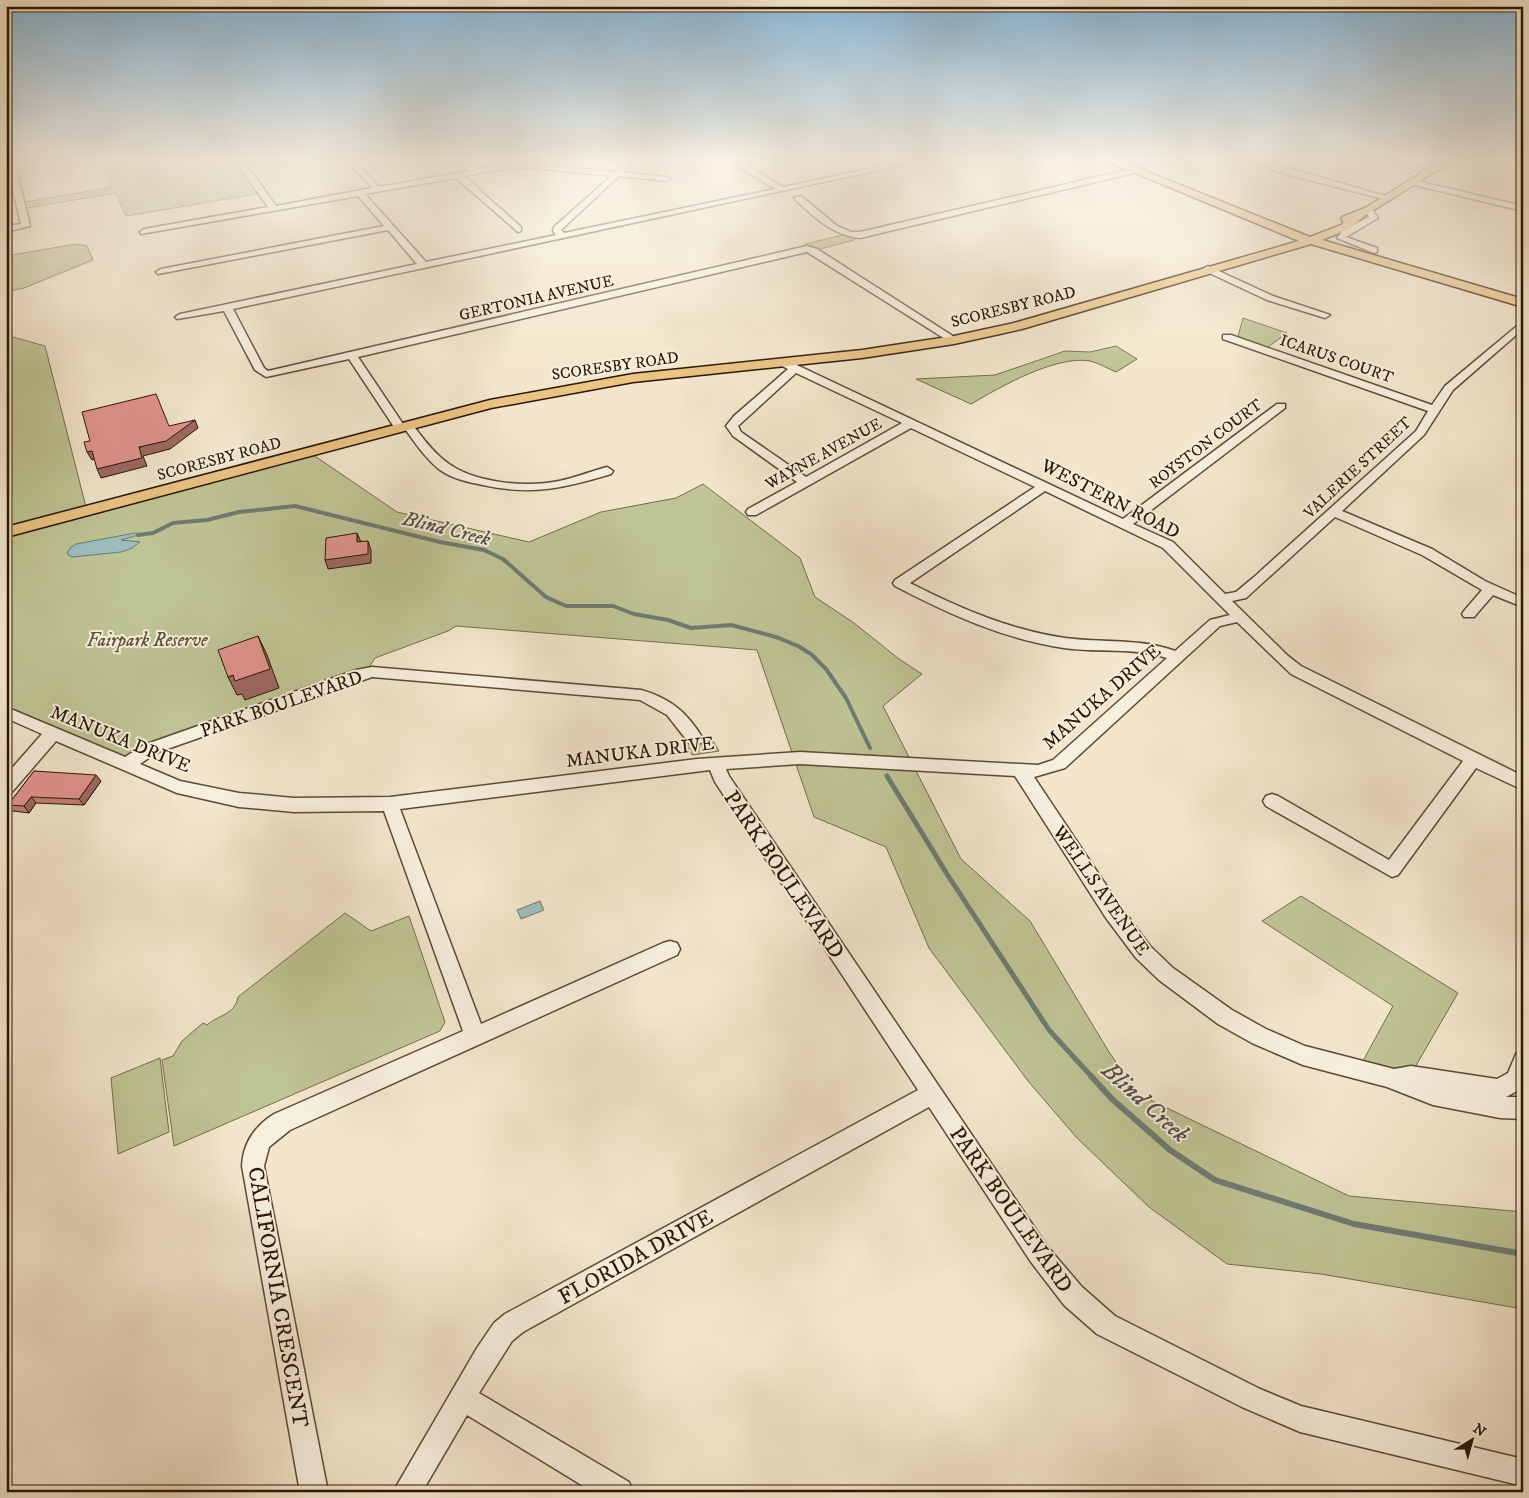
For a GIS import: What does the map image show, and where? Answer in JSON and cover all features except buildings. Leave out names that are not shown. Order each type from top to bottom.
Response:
[{"type":"main road","points":[[1272,245],[1281,238],[1279,230]]},
{"type":"main road","points":[[1284,230],[1310,235],[1523,297]]},
{"type":"main road","points":[[1298,230],[1341,251]]},
{"type":"main road","name":"SCORESBY ROAD","points":[[6,532],[490,404],[602,383],[789,366],[954,340],[1017,326],[1288,248],[1321,230]]},
{"type":"main road","name":"SCORESBY ROAD","points":[[1234,262],[1272,245],[1332,230]]},
{"type":"main road","points":[[1288,248],[1315,247],[1341,251],[1523,304]]},
{"type":"street","points":[[144,232],[156,230]]},
{"type":"street","points":[[161,272],[375,230]]},
{"type":"street","points":[[393,230],[424,266]]},
{"type":"street","points":[[557,230],[556,232],[562,236]]},
{"type":"street","points":[[180,317],[591,230]]},
{"type":"street","points":[[840,230],[847,234],[860,236],[885,230]]},
{"type":"street","points":[[1350,230],[1341,238],[1374,250]]},
{"type":"street","name":"GERTONIA AVENUE","points":[[227,307],[260,370],[266,374],[277,374],[804,249],[814,251],[954,340]]},
{"type":"street","points":[[1208,270],[1270,298],[1325,315]]},
{"type":"street","name":"VALERIE STREET","points":[[1223,599],[1241,595],[1253,585],[1420,434],[1449,388],[1523,324]]},
{"type":"street","name":"ICARUS COURT","points":[[1227,337],[1436,410]]},
{"type":"street","points":[[352,356],[404,427],[445,468],[474,480],[515,488],[542,489],[558,487],[607,471]]},
{"type":"street","points":[[789,366],[735,420],[732,429],[805,482]]},
{"type":"street","name":"WESTERN ROAD","points":[[789,366],[1173,548],[1283,660],[1296,670],[1523,784]]},
{"type":"street","name":"ROYSTON COURT","points":[[1125,524],[1281,406]]},
{"type":"street","name":"WAYNE AVENUE","points":[[752,512],[911,423]]},
{"type":"street","points":[[1045,486],[900,583],[959,614],[1010,632],[1074,644],[1159,650],[1178,657]]},
{"type":"street","points":[[1333,512],[1427,552],[1490,588],[1523,603]]},
{"type":"street","points":[[1469,614],[1490,588]]},
{"type":"street","name":"MANUKA DRIVE","points":[[6,712],[53,734],[178,786],[239,800],[311,806],[390,804],[716,763],[811,757],[1021,771],[1044,770],[1059,764],[1215,623],[1240,617]]},
{"type":"street","name":"PARK BOULEVARD","points":[[126,765],[137,755],[150,749],[361,674],[372,672],[641,695],[663,702],[675,711],[694,739]]},
{"type":"street","points":[[6,787],[38,748],[53,734]]},
{"type":"street","points":[[1272,801],[1392,870],[1474,759]]},
{"type":"street","name":"PARK BOULEVARD","points":[[716,763],[721,778],[932,1094],[1050,1269],[1073,1296],[1106,1325],[1251,1398],[1300,1418],[1523,1473]]},
{"type":"street","name":"WELLS AVENUE","points":[[1021,771],[1126,931],[1143,952],[1166,974],[1225,1017],[1259,1036],[1302,1055],[1388,1077],[1433,1095],[1500,1107],[1523,1108]]},
{"type":"street","points":[[390,804],[475,1036]]},
{"type":"street","name":"CALIFORNIA CRESCENT","points":[[314,1492],[253,1166],[254,1152],[264,1134],[282,1122],[670,949]]},
{"type":"street","name":"WELLS AVENUE","points":[[1388,1077],[1411,1076],[1497,1089],[1507,1087],[1517,1080],[1521,1074],[1523,1061]]},
{"type":"street","name":"FLORIDA DRIVE","points":[[408,1492],[462,1397],[503,1332],[528,1314],[932,1094]]},
{"type":"street","points":[[462,1397],[619,1492]]},
{"type":"green space","points":[[847,234],[856,236],[854,240],[813,251],[807,249],[805,244]]},
{"type":"green space","points":[[76,244],[87,246],[93,260],[24,288],[6,292],[6,256]]},
{"type":"green space","points":[[1243,318],[1287,333],[1264,350],[1237,340]]},
{"type":"green space","name":"Fairpark Reserve","points":[[6,335],[45,346],[87,511],[309,452],[397,512],[529,542],[601,512],[676,498],[703,484],[800,558],[815,597],[854,623],[899,659],[922,674],[883,706],[961,859],[1030,921],[1109,1052],[1138,1094],[1349,1196],[1523,1212],[1523,1309],[1321,1274],[1227,1264],[1149,1207],[1077,1138],[1028,1081],[929,948],[886,847],[814,817],[757,650],[456,626],[448,631],[375,658],[366,672],[150,749],[126,765],[6,712]]},
{"type":"green space","points":[[1116,346],[1137,359],[1116,372],[1097,363],[1076,360],[1045,367],[1012,381],[971,404],[916,379],[995,375],[1065,351],[1090,352]]},
{"type":"green space","points":[[710,736],[719,751],[692,755],[685,742]]},
{"type":"green space","points":[[1301,896],[1458,993],[1414,1069],[1358,1070],[1393,1006],[1262,921]]},
{"type":"green space","points":[[345,913],[371,931],[409,916],[445,1022],[440,1031],[174,1146],[162,1060],[173,1056],[182,1041],[203,1023],[207,1025],[230,1011],[238,997]]},
{"type":"green space","points":[[160,1058],[169,1132],[118,1154],[111,1078]]},
{"type":"water","points":[[135,533],[142,534],[121,540],[140,542],[132,548],[121,552],[72,557],[67,554],[70,548],[76,544]]},
{"type":"water","points":[[540,901],[544,910],[521,919],[517,910]]},
{"type":"waterway","name":"Blind Creek","points":[[138,535],[153,533],[173,523],[207,520],[239,512],[295,506],[440,542],[484,550],[503,559],[546,597],[566,606],[613,606],[634,614],[668,620],[691,628],[731,625],[776,637],[798,646],[811,654],[826,669],[846,698],[870,748]]},
{"type":"waterway","name":"Blind Creek","points":[[887,776],[947,874],[1049,1030],[1092,1077]]},
{"type":"waterway","name":"Blind Creek","points":[[1091,1076],[1112,1099],[1170,1150],[1215,1180],[1354,1224],[1523,1254]]}]
